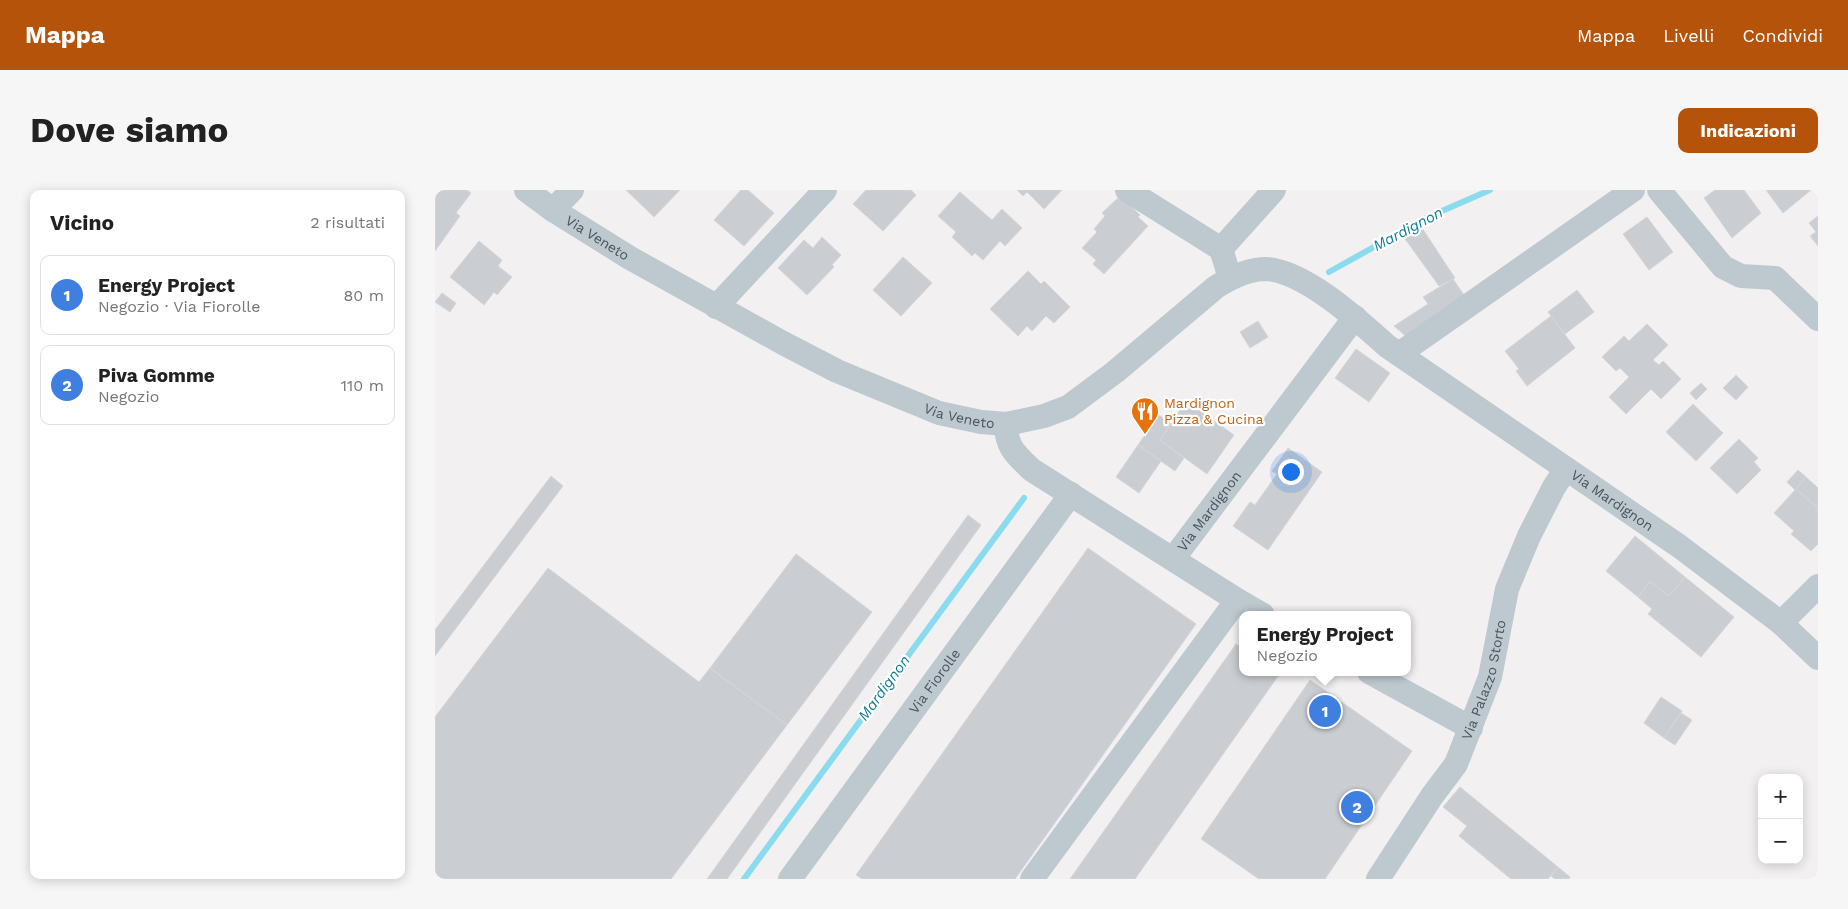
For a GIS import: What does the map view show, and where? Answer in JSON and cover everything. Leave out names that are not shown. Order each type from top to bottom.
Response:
[{"type":"street","name":"Via Veneto","points":[[526,190],[553,210],[630,258],[716,307],[837,371],[939,413],[981,422],[1006,424],[1044,416],[1068,407],[1115,372],[1216,287],[1230,278],[1243,274],[1265,269],[1284,272],[1315,288],[1355,318]]},
{"type":"street","name":"Via Veneto","points":[[553,210],[572,190]]},
{"type":"street","points":[[716,307],[825,190]]},
{"type":"street","points":[[1127,190],[1221,249],[1230,278]]},
{"type":"street","points":[[1221,249],[1274,190]]},
{"type":"street","points":[[1399,354],[1633,190]]},
{"type":"street","points":[[1659,190],[1723,267],[1741,276],[1775,278],[1818,319]]},
{"type":"street","name":"Via Mardignon","points":[[1173,559],[1355,318],[1399,354],[1679,546],[1781,623],[1818,658]]},
{"type":"street","points":[[1006,424],[1006,438],[1015,455],[1032,470],[1256,611]]},
{"type":"street","name":"Via Palazzo Storto","points":[[1378,879],[1432,796],[1456,764],[1490,677],[1507,589],[1529,536],[1566,468]]},
{"type":"street","name":"Via Fiorolle","points":[[801,875],[1071,494]]},
{"type":"street","points":[[1781,623],[1818,586]]},
{"type":"street","points":[[1032,879],[1237,600]]},
{"type":"street","points":[[1376,676],[1471,728]]},
{"type":"building","points":[[435,190],[467,190],[471,193],[456,213],[460,216],[435,251]]},
{"type":"building","points":[[626,190],[680,190],[654,217]]},
{"type":"building","points":[[741,190],[748,190],[774,213],[744,246],[714,220]]},
{"type":"building","points":[[866,190],[911,190],[916,195],[883,231],[853,204]]},
{"type":"building","points":[[1017,190],[1062,190],[1044,209],[1027,192],[1023,196]]},
{"type":"building","points":[[1715,190],[1744,190],[1761,213],[1732,238],[1704,198]]},
{"type":"building","points":[[1766,190],[1811,190],[1783,213]]},
{"type":"building","points":[[960,192],[992,220],[1002,209],[1022,228],[1005,246],[1000,241],[983,260],[975,253],[972,256],[952,237],[956,232],[938,216]]},
{"type":"building","points":[[1120,196],[1140,215],[1138,217],[1148,226],[1104,274],[1093,264],[1096,260],[1082,248],[1097,232],[1094,229],[1105,216],[1102,213]]},
{"type":"building","points":[[1818,216],[1818,246],[1810,236],[1816,232],[1809,223]]},
{"type":"building","points":[[1647,217],[1673,252],[1649,270],[1623,234]]},
{"type":"building","points":[[1420,225],[1455,278],[1439,286],[1403,236]]},
{"type":"building","points":[[822,237],[841,255],[832,265],[834,267],[807,295],[778,268],[804,240],[813,248]]},
{"type":"building","points":[[479,241],[502,260],[498,266],[512,277],[497,295],[494,292],[484,305],[450,277]]},
{"type":"building","points":[[903,257],[932,283],[901,316],[873,290]]},
{"type":"building","points":[[1028,271],[1041,284],[1044,281],[1070,307],[1054,323],[1046,316],[1032,331],[1027,326],[1018,336],[990,309]]},
{"type":"building","points":[[1453,279],[1466,298],[1408,338],[1394,326],[1428,304],[1423,297]]},
{"type":"building","points":[[1577,290],[1594,312],[1565,334],[1548,312]]},
{"type":"building","points":[[442,293],[456,303],[450,312],[435,302]]},
{"type":"building","points":[[1551,316],[1575,348],[1527,386],[1516,371],[1519,369],[1505,351]]},
{"type":"building","points":[[1258,321],[1268,337],[1250,348],[1240,332]]},
{"type":"building","points":[[1647,324],[1668,345],[1653,360],[1659,365],[1663,361],[1681,379],[1661,399],[1651,389],[1626,414],[1609,397],[1629,377],[1620,368],[1616,371],[1602,357],[1624,336],[1629,341]]},
{"type":"building","points":[[1356,349],[1390,373],[1369,402],[1335,378]]},
{"type":"building","points":[[1736,375],[1748,387],[1736,400],[1723,388]]},
{"type":"building","points":[[1701,383],[1707,389],[1696,400],[1690,393]]},
{"type":"building","points":[[1186,401],[1234,435],[1207,474],[1160,440]]},
{"type":"building","points":[[1693,404],[1723,433],[1696,461],[1666,432]]},
{"type":"building","points":[[1159,415],[1171,424],[1160,440],[1184,458],[1175,471],[1138,445]]},
{"type":"building","points":[[1739,439],[1758,458],[1754,462],[1761,470],[1737,494],[1710,468]]},
{"type":"building","points":[[1138,445],[1161,461],[1139,493],[1116,477]]},
{"type":"building","points":[[1288,448],[1322,472],[1268,550],[1233,526],[1250,502],[1255,505],[1277,474],[1272,471]]},
{"type":"building","points":[[1798,470],[1806,477],[1795,490],[1787,482]]},
{"type":"building","points":[[551,476],[563,486],[435,656],[435,630]]},
{"type":"building","points":[[1806,477],[1818,488],[1818,508],[1796,489]]},
{"type":"building","points":[[1796,489],[1818,508],[1818,544],[1811,551],[1791,534],[1794,531],[1774,513]]},
{"type":"building","points":[[968,515],[981,525],[727,879],[707,879]]},
{"type":"building","points":[[1635,536],[1685,577],[1669,596],[1650,581],[1638,597],[1606,571]]},
{"type":"building","points":[[1088,548],[1196,624],[1015,879],[862,879],[856,875]]},
{"type":"building","points":[[796,554],[872,612],[787,725],[710,668]]},
{"type":"building","points":[[548,568],[699,682],[710,668],[787,725],[671,879],[435,879],[435,717]]},
{"type":"building","points":[[1685,577],[1734,617],[1701,657],[1648,614],[1652,609],[1638,597],[1650,581],[1669,596]]},
{"type":"building","points":[[1236,644],[1239,646],[1239,676],[1278,676],[1135,879],[1070,879]]},
{"type":"building","points":[[1310,680],[1412,751],[1325,879],[1259,879],[1201,839]]},
{"type":"building","points":[[1661,697],[1682,711],[1664,738],[1644,723]]},
{"type":"building","points":[[1681,713],[1692,720],[1675,745],[1664,738]]},
{"type":"building","points":[[1460,787],[1558,867],[1548,879],[1511,879],[1459,836],[1467,826],[1443,807]]},
{"type":"building","points":[[1558,867],[1570,877],[1569,879],[1555,879],[1551,876]]},
{"type":"waterway","name":"Mardignon","points":[[1329,272],[1426,218],[1490,190]]},
{"type":"waterway","name":"Mardignon","points":[[744,879],[1024,498]]},
{"type":"place","name":"Mardignon Pizza & Cucina","points":[[1145,435]]},
{"type":"place","name":"Energy Project","points":[[1325,711]]},
{"type":"place","name":"Piva Gomme","points":[[1357,807]]}]
